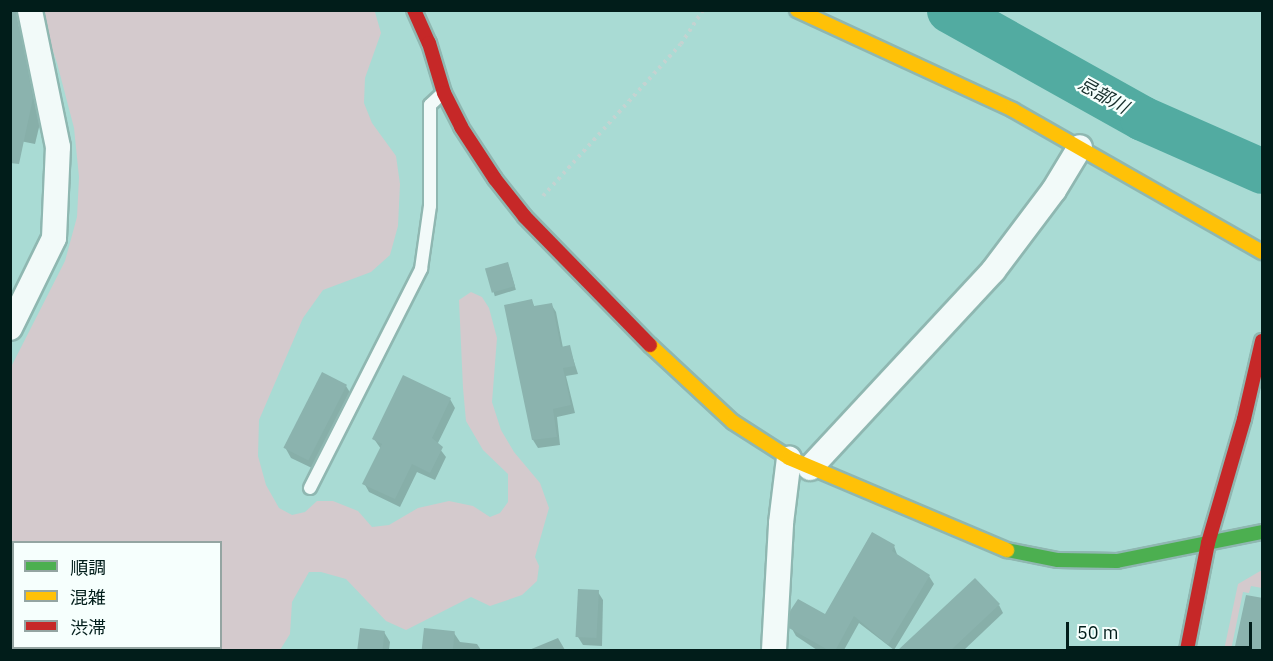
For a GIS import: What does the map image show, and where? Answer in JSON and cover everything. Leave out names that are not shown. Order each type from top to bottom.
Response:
[{"type":"street","points":[[10,328],[54,238],[58,147],[30,10]]},
{"type":"street","points":[[414,10],[429,43],[444,93],[461,127],[495,179],[525,217],[677,372],[733,422],[799,463],[1004,549],[1058,560],[1117,561],[1263,532]]},
{"type":"street","points":[[797,10],[1013,110],[1263,252]]},
{"type":"street","points":[[774,651],[780,523],[799,463],[993,271],[1047,200],[1080,147]]},
{"type":"street","points":[[1187,651],[1208,543],[1244,419],[1263,340]]},
{"type":"lane","points":[[310,488],[421,269],[430,206],[430,105],[444,93]]},
{"type":"path","points":[[525,217],[681,44],[703,10]]},
{"type":"shaded area","points":[[44,11],[375,12],[381,33],[365,78],[364,103],[372,123],[396,156],[400,184],[398,226],[390,255],[371,272],[323,290],[303,318],[259,420],[258,456],[266,485],[279,508],[292,515],[305,512],[317,501],[333,501],[358,511],[372,527],[389,525],[418,508],[449,501],[473,506],[490,517],[500,513],[508,502],[508,474],[483,450],[466,421],[463,388],[459,300],[471,292],[482,297],[489,308],[497,338],[492,402],[501,430],[514,452],[540,483],[549,508],[535,557],[539,566],[537,581],[522,595],[490,606],[471,597],[406,630],[386,621],[346,579],[321,572],[309,572],[292,602],[290,634],[280,650],[20,650],[222,649],[222,541],[12,541],[12,615],[10,607],[10,369],[65,261],[77,217],[79,177],[74,128],[45,28]]},
{"type":"shaded area","points":[[1262,570],[1262,588],[1251,586],[1249,593],[1243,592],[1231,650],[1224,650],[1238,584]]},
{"type":"building","points":[[10,12],[16,12],[33,98],[19,164],[10,163]]},
{"type":"building","points":[[508,262],[515,286],[492,293],[485,269]]},
{"type":"building","points":[[532,299],[534,306],[552,303],[561,347],[570,345],[575,366],[563,368],[571,405],[553,409],[557,437],[532,440],[504,305]]},
{"type":"building","points":[[322,372],[347,385],[308,460],[283,448]]},
{"type":"building","points":[[403,375],[451,398],[432,438],[443,447],[430,473],[412,464],[395,499],[362,484],[382,444],[372,439]]},
{"type":"building","points":[[872,532],[895,545],[892,551],[930,575],[888,645],[854,616],[835,651],[830,651],[789,628],[790,611],[798,599],[825,614]]},
{"type":"building","points":[[975,578],[1000,604],[950,651],[897,651]]},
{"type":"building","points":[[578,589],[599,590],[596,638],[575,637]]},
{"type":"building","points":[[1246,595],[1263,598],[1263,651],[1234,651]]},
{"type":"building","points":[[360,628],[385,631],[382,650],[357,650]]},
{"type":"building","points":[[424,628],[455,631],[453,650],[422,650]]},
{"type":"waterway","name":"忌部川","points":[[949,10],[1142,118],[1262,171]]},
{"type":"traffic: fast","points":[[1007,550],[1058,560],[1117,561],[1262,532]]},
{"type":"traffic: slow","points":[[797,10],[1013,110],[1262,252]]},
{"type":"traffic: slow","points":[[650,345],[733,422],[789,458],[1007,550]]},
{"type":"traffic: jam","points":[[414,10],[429,43],[444,93],[461,127],[495,179],[525,217],[650,345]]},
{"type":"traffic: jam","points":[[1187,650],[1208,543],[1244,419],[1262,341]]}]
